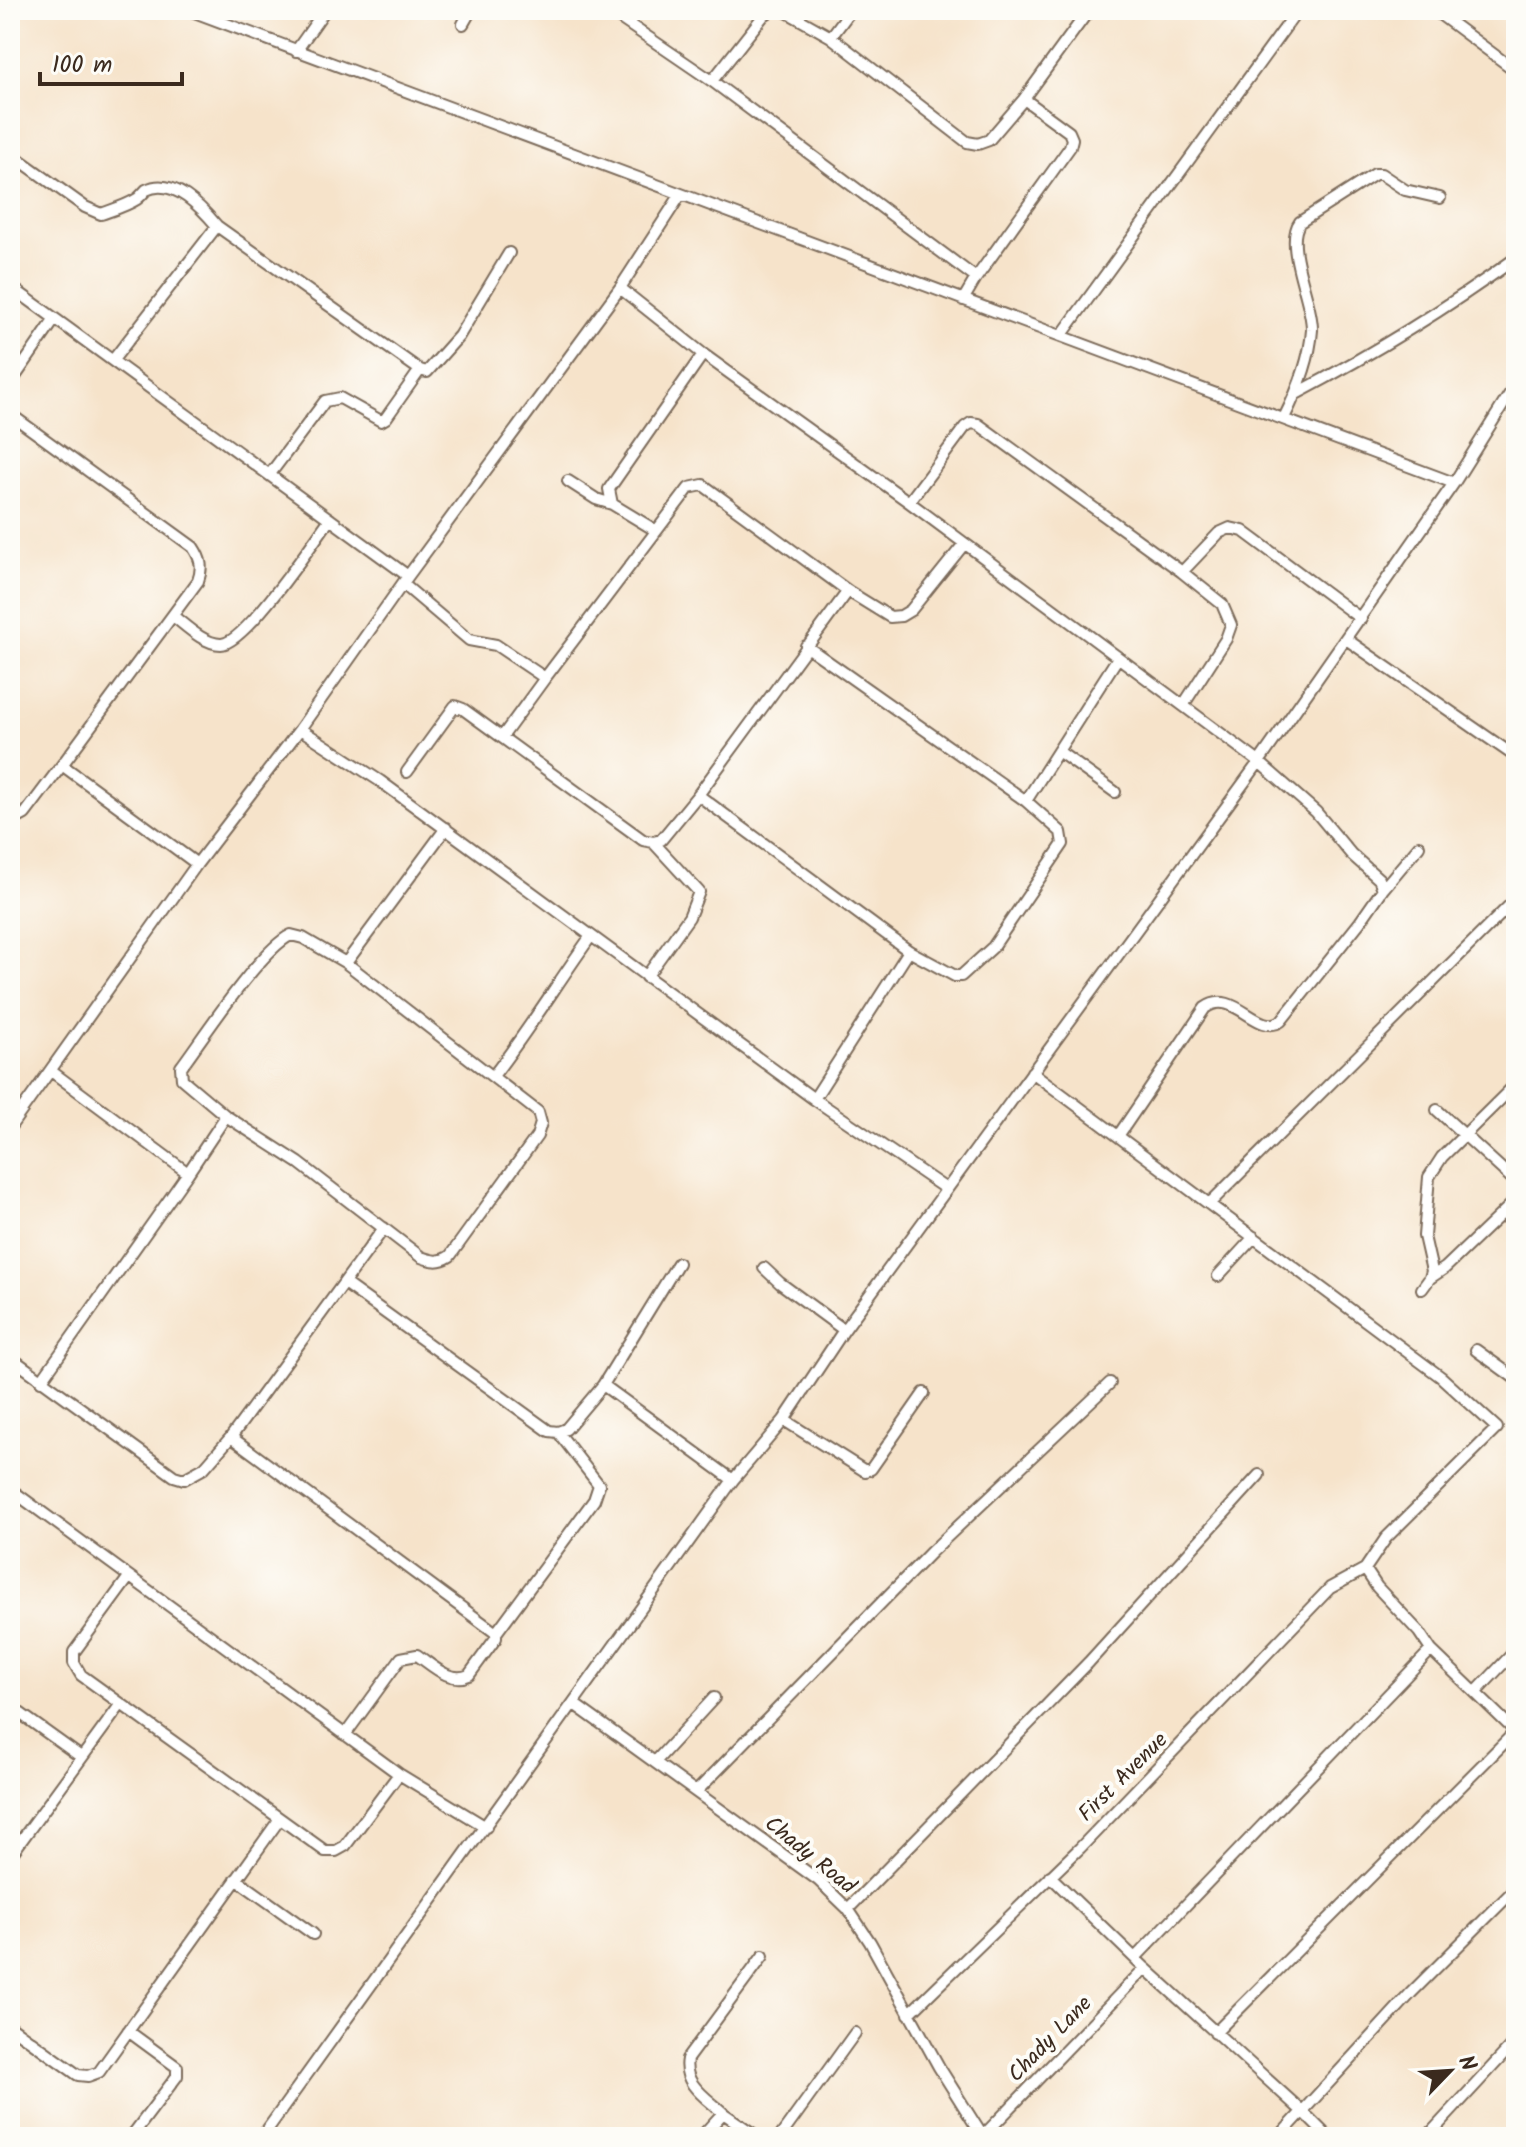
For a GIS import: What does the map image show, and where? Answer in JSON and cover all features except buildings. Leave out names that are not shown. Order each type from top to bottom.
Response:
[{"type":"street","points":[[189,10],[1454,483]]},
{"type":"street","points":[[296,51],[325,10]]},
{"type":"street","points":[[463,24],[471,10]]},
{"type":"street","points":[[608,10],[712,81],[976,278]]},
{"type":"street","points":[[712,81],[764,15],[772,10]]},
{"type":"street","points":[[783,10],[831,37],[967,142],[978,144],[989,140],[1024,99],[1089,10]]},
{"type":"street","points":[[831,37],[851,10]]},
{"type":"street","points":[[1061,336],[1298,10]]},
{"type":"street","points":[[1434,10],[1516,71]]},
{"type":"street","points":[[963,300],[1070,147],[1072,139],[1069,132],[1024,99]]},
{"type":"street","points":[[10,153],[85,207],[101,214],[136,199],[147,190],[159,188],[179,192],[202,208],[217,226],[427,372],[459,336],[509,253]]},
{"type":"street","points":[[1284,418],[1296,394],[1312,328],[1294,244],[1295,229],[1300,222],[1375,174],[1381,174],[1405,190],[1440,198]]},
{"type":"street","points":[[10,1127],[197,864],[300,729],[620,288],[681,194]]},
{"type":"street","points":[[113,360],[217,226]]},
{"type":"street","points":[[1296,394],[1486,280],[1516,258]]},
{"type":"street","points":[[10,286],[330,519],[406,580],[469,640],[496,645],[545,678]]},
{"type":"street","points":[[620,288],[703,354],[909,502],[1259,762],[1316,812],[1351,854],[1379,879],[1383,889]]},
{"type":"street","points":[[10,384],[55,319]]},
{"type":"street","points":[[612,504],[609,489],[703,354]]},
{"type":"street","points":[[270,474],[325,401],[340,398],[381,421],[420,370]]},
{"type":"street","points":[[262,2137],[733,1480],[784,1420],[844,1330],[1259,762],[1454,483],[1516,384]]},
{"type":"street","points":[[10,414],[193,547],[200,558],[202,570],[198,581],[173,616],[25,814],[10,819]]},
{"type":"street","points":[[909,502],[965,427],[971,423],[978,424],[1182,572],[1222,604],[1231,625],[1226,639],[1184,704]]},
{"type":"street","points":[[568,481],[655,530]]},
{"type":"street","points":[[502,737],[689,488],[703,485],[848,591],[890,617],[901,616],[911,610],[964,544]]},
{"type":"street","points":[[173,616],[210,642],[224,645],[235,639],[279,589],[330,519]]},
{"type":"street","points":[[1182,572],[1219,533],[1230,528],[1243,531],[1361,619]]},
{"type":"street","points":[[407,772],[455,706],[643,840],[661,840],[698,795],[848,591]]},
{"type":"street","points":[[1346,639],[1516,757]]},
{"type":"street","points":[[698,795],[909,951],[955,976],[961,976],[993,947],[1063,844],[1061,832],[1026,801],[806,646]]},
{"type":"street","points":[[1026,801],[1117,659]]},
{"type":"street","points":[[300,729],[446,828],[814,1099],[946,1189]]},
{"type":"street","points":[[1058,751],[1115,792]]},
{"type":"street","points":[[62,765],[197,864]]},
{"type":"street","points":[[346,963],[446,828]]},
{"type":"street","points":[[646,977],[689,917],[699,892],[653,842]]},
{"type":"street","points":[[1118,1136],[1205,1008],[1213,1002],[1224,1002],[1267,1024],[1275,1024],[1419,846]]},
{"type":"street","points":[[1209,1204],[1516,899]]},
{"type":"street","points":[[291,935],[303,938],[346,963],[493,1076],[538,1112],[541,1123],[537,1136],[450,1256],[443,1261],[431,1261],[421,1257],[299,1163],[226,1116],[182,1079],[181,1067],[263,959],[279,941],[291,935]]},
{"type":"street","points":[[493,1076],[591,936]]},
{"type":"street","points":[[814,1099],[909,951]]},
{"type":"street","points":[[51,1071],[188,1173]]},
{"type":"street","points":[[1032,1072],[1441,1377],[1497,1428],[1386,1538],[1365,1569],[1431,1650],[1516,1732],[1215,2033]]},
{"type":"street","points":[[1422,1289],[1432,1271],[1424,1236],[1429,1177],[1442,1157],[1516,1084]]},
{"type":"street","points":[[1437,1110],[1516,1182]]},
{"type":"street","points":[[41,1381],[226,1116]]},
{"type":"street","points":[[1430,1278],[1445,1268],[1516,1200]]},
{"type":"street","points":[[10,1357],[174,1476],[184,1479],[204,1468],[231,1437],[384,1228]]},
{"type":"street","points":[[1218,1276],[1254,1237]]},
{"type":"street","points":[[344,1283],[549,1431],[558,1432],[566,1429],[603,1385],[678,1263]]},
{"type":"street","points":[[764,1268],[844,1330]]},
{"type":"street","points":[[1476,1350],[1516,1379]]},
{"type":"street","points":[[697,1791],[931,1552],[1110,1383]]},
{"type":"street","points":[[603,1385],[733,1480]]},
{"type":"street","points":[[784,1420],[865,1471],[871,1469],[924,1393]]},
{"type":"street","points":[[345,1735],[401,1658],[417,1655],[453,1678],[469,1675],[496,1638],[496,1633],[594,1500],[599,1485],[558,1432]]},
{"type":"street","points":[[231,1437],[496,1633]]},
{"type":"street","points":[[848,1909],[1089,1662],[1259,1475]]},
{"type":"street","points":[[10,1489],[399,1774],[486,1827]]},
{"type":"street","name":"First Avenue","points":[[909,2014],[1199,1727],[1330,1588],[1365,1569]]},
{"type":"street","points":[[129,1577],[74,1652],[74,1663],[81,1675],[279,1820],[325,1851],[336,1851],[345,1846],[399,1774]]},
{"type":"street","points":[[1135,1958],[1431,1650]]},
{"type":"street","points":[[1476,1692],[1516,1650]]},
{"type":"street","points":[[655,1762],[714,1698]]},
{"type":"street","points":[[10,1856],[121,1704]]},
{"type":"street","name":"Chady Road","points":[[574,1704],[818,1880],[848,1909],[983,2137]]},
{"type":"street","points":[[10,1706],[81,1757]]},
{"type":"street","points":[[10,2026],[78,2075],[88,2076],[99,2072],[279,1820]]},
{"type":"street","points":[[1050,1876],[1328,2137]]},
{"type":"street","points":[[236,1879],[313,1934]]},
{"type":"street","points":[[1279,2137],[1411,1993],[1516,1888]]},
{"type":"street","points":[[758,2137],[723,2113],[693,2086],[687,2075],[687,2059],[763,1956]]},
{"type":"street","name":"Chady Lane","points":[[983,2137],[1145,1968]]},
{"type":"street","points":[[128,2031],[177,2067],[177,2076],[131,2137]]},
{"type":"street","points":[[780,2137],[855,2033]]},
{"type":"street","points":[[1427,2137],[1516,2041]]},
{"type":"street","points":[[701,2137],[723,2113]]}]
